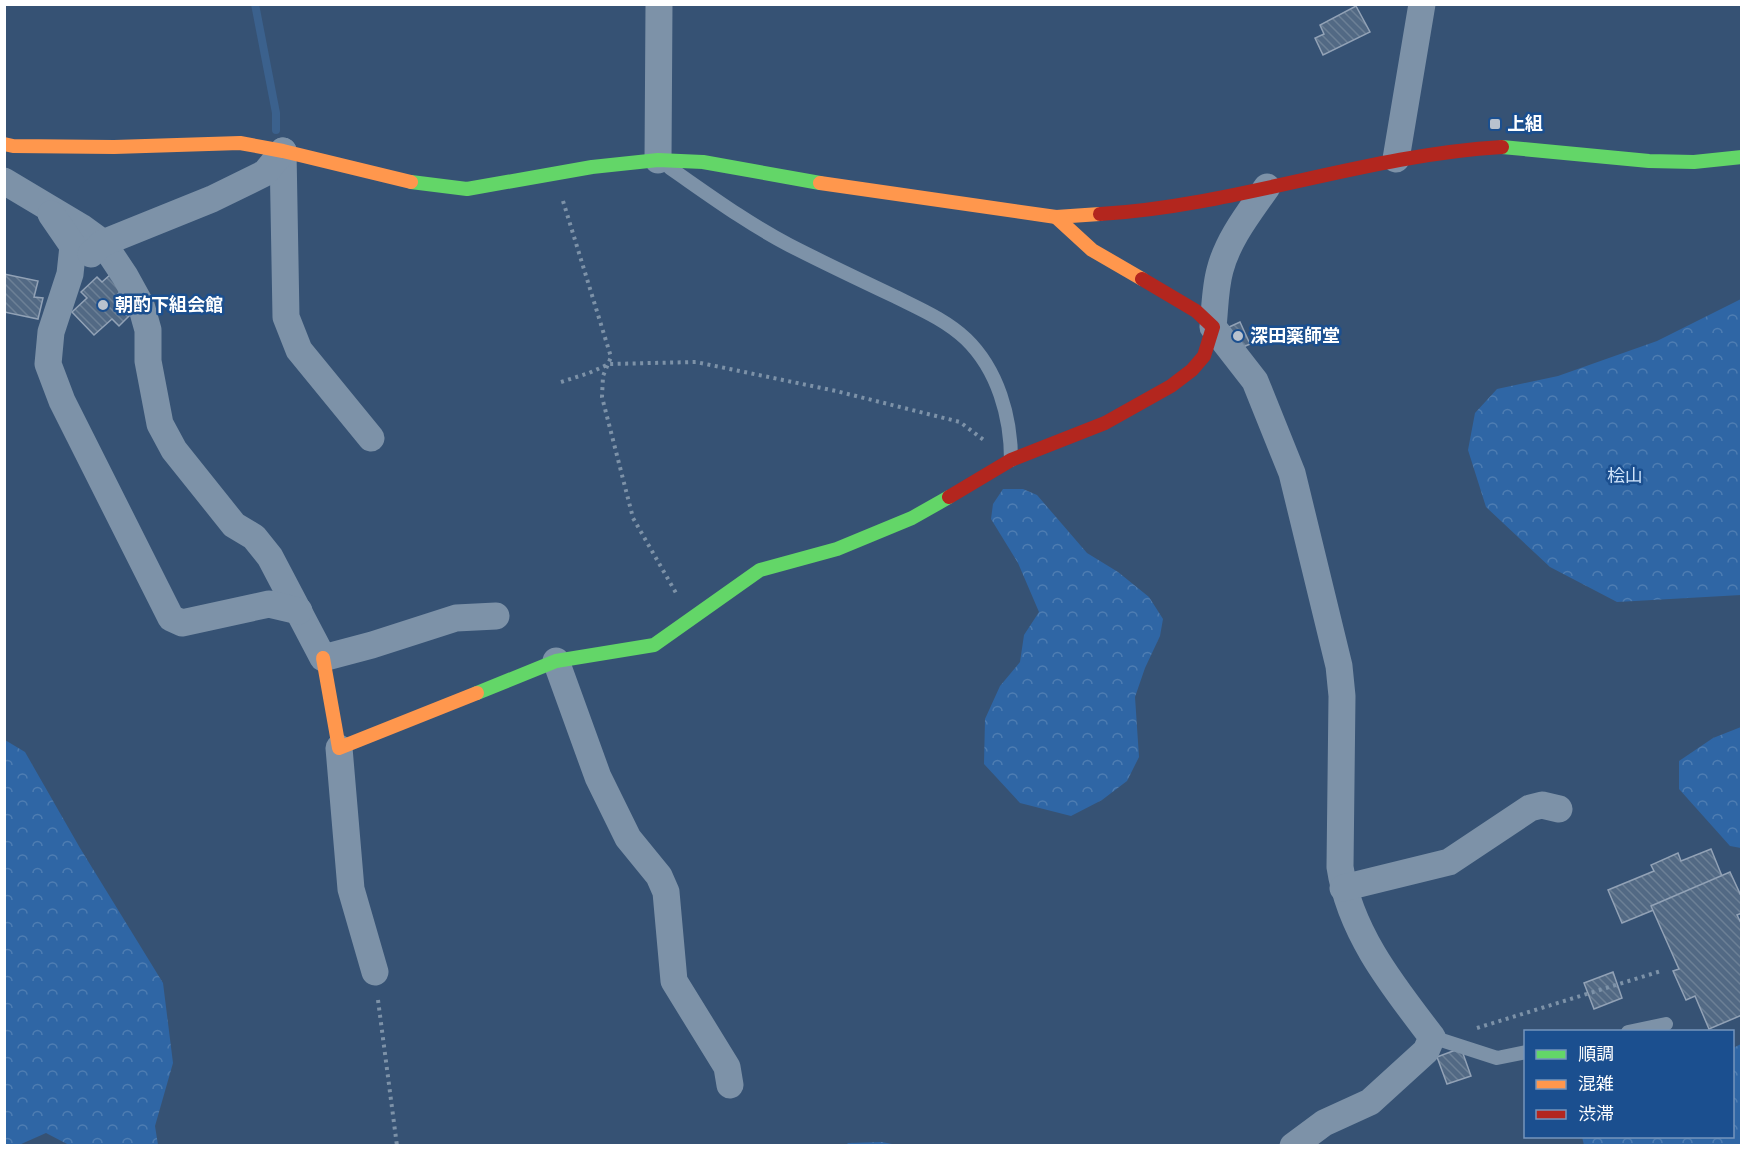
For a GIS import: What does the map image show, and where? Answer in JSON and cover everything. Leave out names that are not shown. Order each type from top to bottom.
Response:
[{"type":"street","points":[[658,160],[659,4]]},
{"type":"street","points":[[1396,159],[1422,4]]},
{"type":"street","points":[[4,144],[114,147],[240,143],[283,151],[422,185],[467,189],[592,167],[658,160],[703,162],[844,187],[1056,217],[1141,212],[1267,188],[1396,159],[1467,149],[1504,147],[1649,161],[1694,162],[1742,157]]},
{"type":"street","points":[[70,274],[103,243],[212,199],[265,173],[283,151]]},
{"type":"street","points":[[283,151],[286,318],[299,350],[371,438]]},
{"type":"street","points":[[4,181],[81,227],[103,243],[141,305],[148,330],[148,361],[160,424],[174,450],[234,525],[255,537],[270,557],[323,658],[339,748],[351,889],[375,972]]},
{"type":"street","points":[[339,748],[556,661],[654,645],[760,570],[837,549],[912,518],[1011,460],[1105,423],[1171,386],[1192,370],[1204,356],[1213,327],[1220,271],[1225,254],[1235,234],[1267,188]]},
{"type":"street","points":[[47,208],[73,246],[70,274],[51,332],[48,364],[62,401],[171,618],[182,623],[269,604],[299,611]]},
{"type":"street","points":[[1056,217],[1092,250],[1196,311],[1213,327],[1255,381],[1292,473],[1339,666],[1342,696],[1341,867],[1343,888],[1355,919],[1386,975],[1432,1037],[1426,1051],[1370,1102],[1324,1123],[1293,1146]]},
{"type":"street","points":[[323,658],[456,618],[496,616]]},
{"type":"street","points":[[556,661],[598,777],[628,838],[659,876],[666,892],[674,981],[728,1067],[730,1085]]},
{"type":"street","points":[[1343,888],[1449,862],[1530,808],[1542,805],[1559,809]]},
{"type":"lane","points":[[658,160],[745,221],[932,315],[967,340],[998,387],[1007,416],[1011,460]]},
{"type":"lane","points":[[1638,1030],[1666,1024]]},
{"type":"lane","points":[[1432,1037],[1497,1058],[1524,1052]]},
{"type":"path","points":[[555,173],[611,357],[603,376],[602,397],[633,518],[691,619]]},
{"type":"path","points":[[561,382],[609,364],[696,362],[836,392],[960,423],[1011,460]]},
{"type":"path","points":[[375,972],[397,1146]]},
{"type":"path","points":[[1520,1015],[1661,972]]},
{"type":"green space","name":"桧山","points":[[1741,299],[1741,595],[1617,602],[1550,567],[1486,507],[1468,450],[1475,413],[1497,389],[1558,376],[1657,341]]},
{"type":"green space","points":[[1003,489],[1023,489],[1037,495],[1087,553],[1118,572],[1149,597],[1163,619],[1160,636],[1135,697],[1139,757],[1127,781],[1102,800],[1071,816],[1020,803],[984,764],[985,719],[1000,686],[1020,662],[1024,635],[1039,612],[1018,563],[991,519],[993,504]]},
{"type":"green space","points":[[1741,727],[1741,848],[1730,846],[1679,789],[1679,761],[1713,738]]},
{"type":"green space","points":[[5,740],[25,752],[80,848],[163,983],[173,1063],[155,1126],[158,1145],[69,1145],[46,1133],[19,1145],[5,1145]]},
{"type":"green space","points":[[1741,1044],[1741,1145],[1584,1145],[1582,1138],[1734,1138],[1734,1048]]},
{"type":"green space","points":[[882,1142],[897,1145],[846,1145],[848,1143]]},
{"type":"building","points":[[1356,6],[1370,32],[1323,55],[1315,38],[1324,34],[1320,25]]},
{"type":"building","points":[[4,274],[38,281],[34,297],[43,298],[38,319],[4,312]]},
{"type":"building","name":"朝酌下組会館","points":[[111,274],[124,288],[118,294],[128,304],[124,307],[131,314],[119,326],[112,319],[94,335],[72,312],[87,298],[81,292],[97,277],[102,282]]},
{"type":"building","name":"深田薬師堂","points":[[1240,322],[1250,344],[1236,350],[1227,328]]},
{"type":"building","points":[[1711,849],[1724,881],[1622,923],[1608,890],[1654,871],[1651,865],[1678,853],[1681,861]]},
{"type":"building","points":[[1730,872],[1742,898],[1742,913],[1737,915],[1742,925],[1742,1015],[1709,1029],[1695,996],[1686,1000],[1673,971],[1679,969],[1651,906]]},
{"type":"building","points":[[1613,972],[1622,998],[1594,1009],[1584,983]]},
{"type":"building","points":[[1461,1048],[1471,1076],[1447,1084],[1437,1057]]},
{"type":"waterway","points":[[255,4],[276,113],[276,130]]},
{"type":"traffic: fast","points":[[1502,147],[1649,161],[1694,162],[1742,157]]},
{"type":"traffic: fast","points":[[411,182],[467,189],[592,167],[658,160],[703,162],[820,183]]},
{"type":"traffic: fast","points":[[477,693],[556,661],[654,645],[760,570],[837,549],[912,518],[949,497]]},
{"type":"traffic: slow","points":[[4,144],[114,147],[240,143],[411,182]]},
{"type":"traffic: slow","points":[[820,183],[1056,217],[1100,214]]},
{"type":"traffic: slow","points":[[1056,217],[1092,250],[1142,279]]},
{"type":"traffic: slow","points":[[323,658],[339,748],[477,693]]},
{"type":"traffic: jam","points":[[1100,214],[1201,201],[1401,160],[1502,147]]},
{"type":"traffic: jam","points":[[949,497],[1011,460],[1105,423],[1171,386],[1192,370],[1204,356],[1213,327],[1196,311],[1142,279]]},
{"type":"place","name":"上組","points":[[1495,124]]},
{"type":"place","name":"朝酌下組会館","points":[[103,305]]},
{"type":"place","name":"深田薬師堂","points":[[1238,336]]}]
